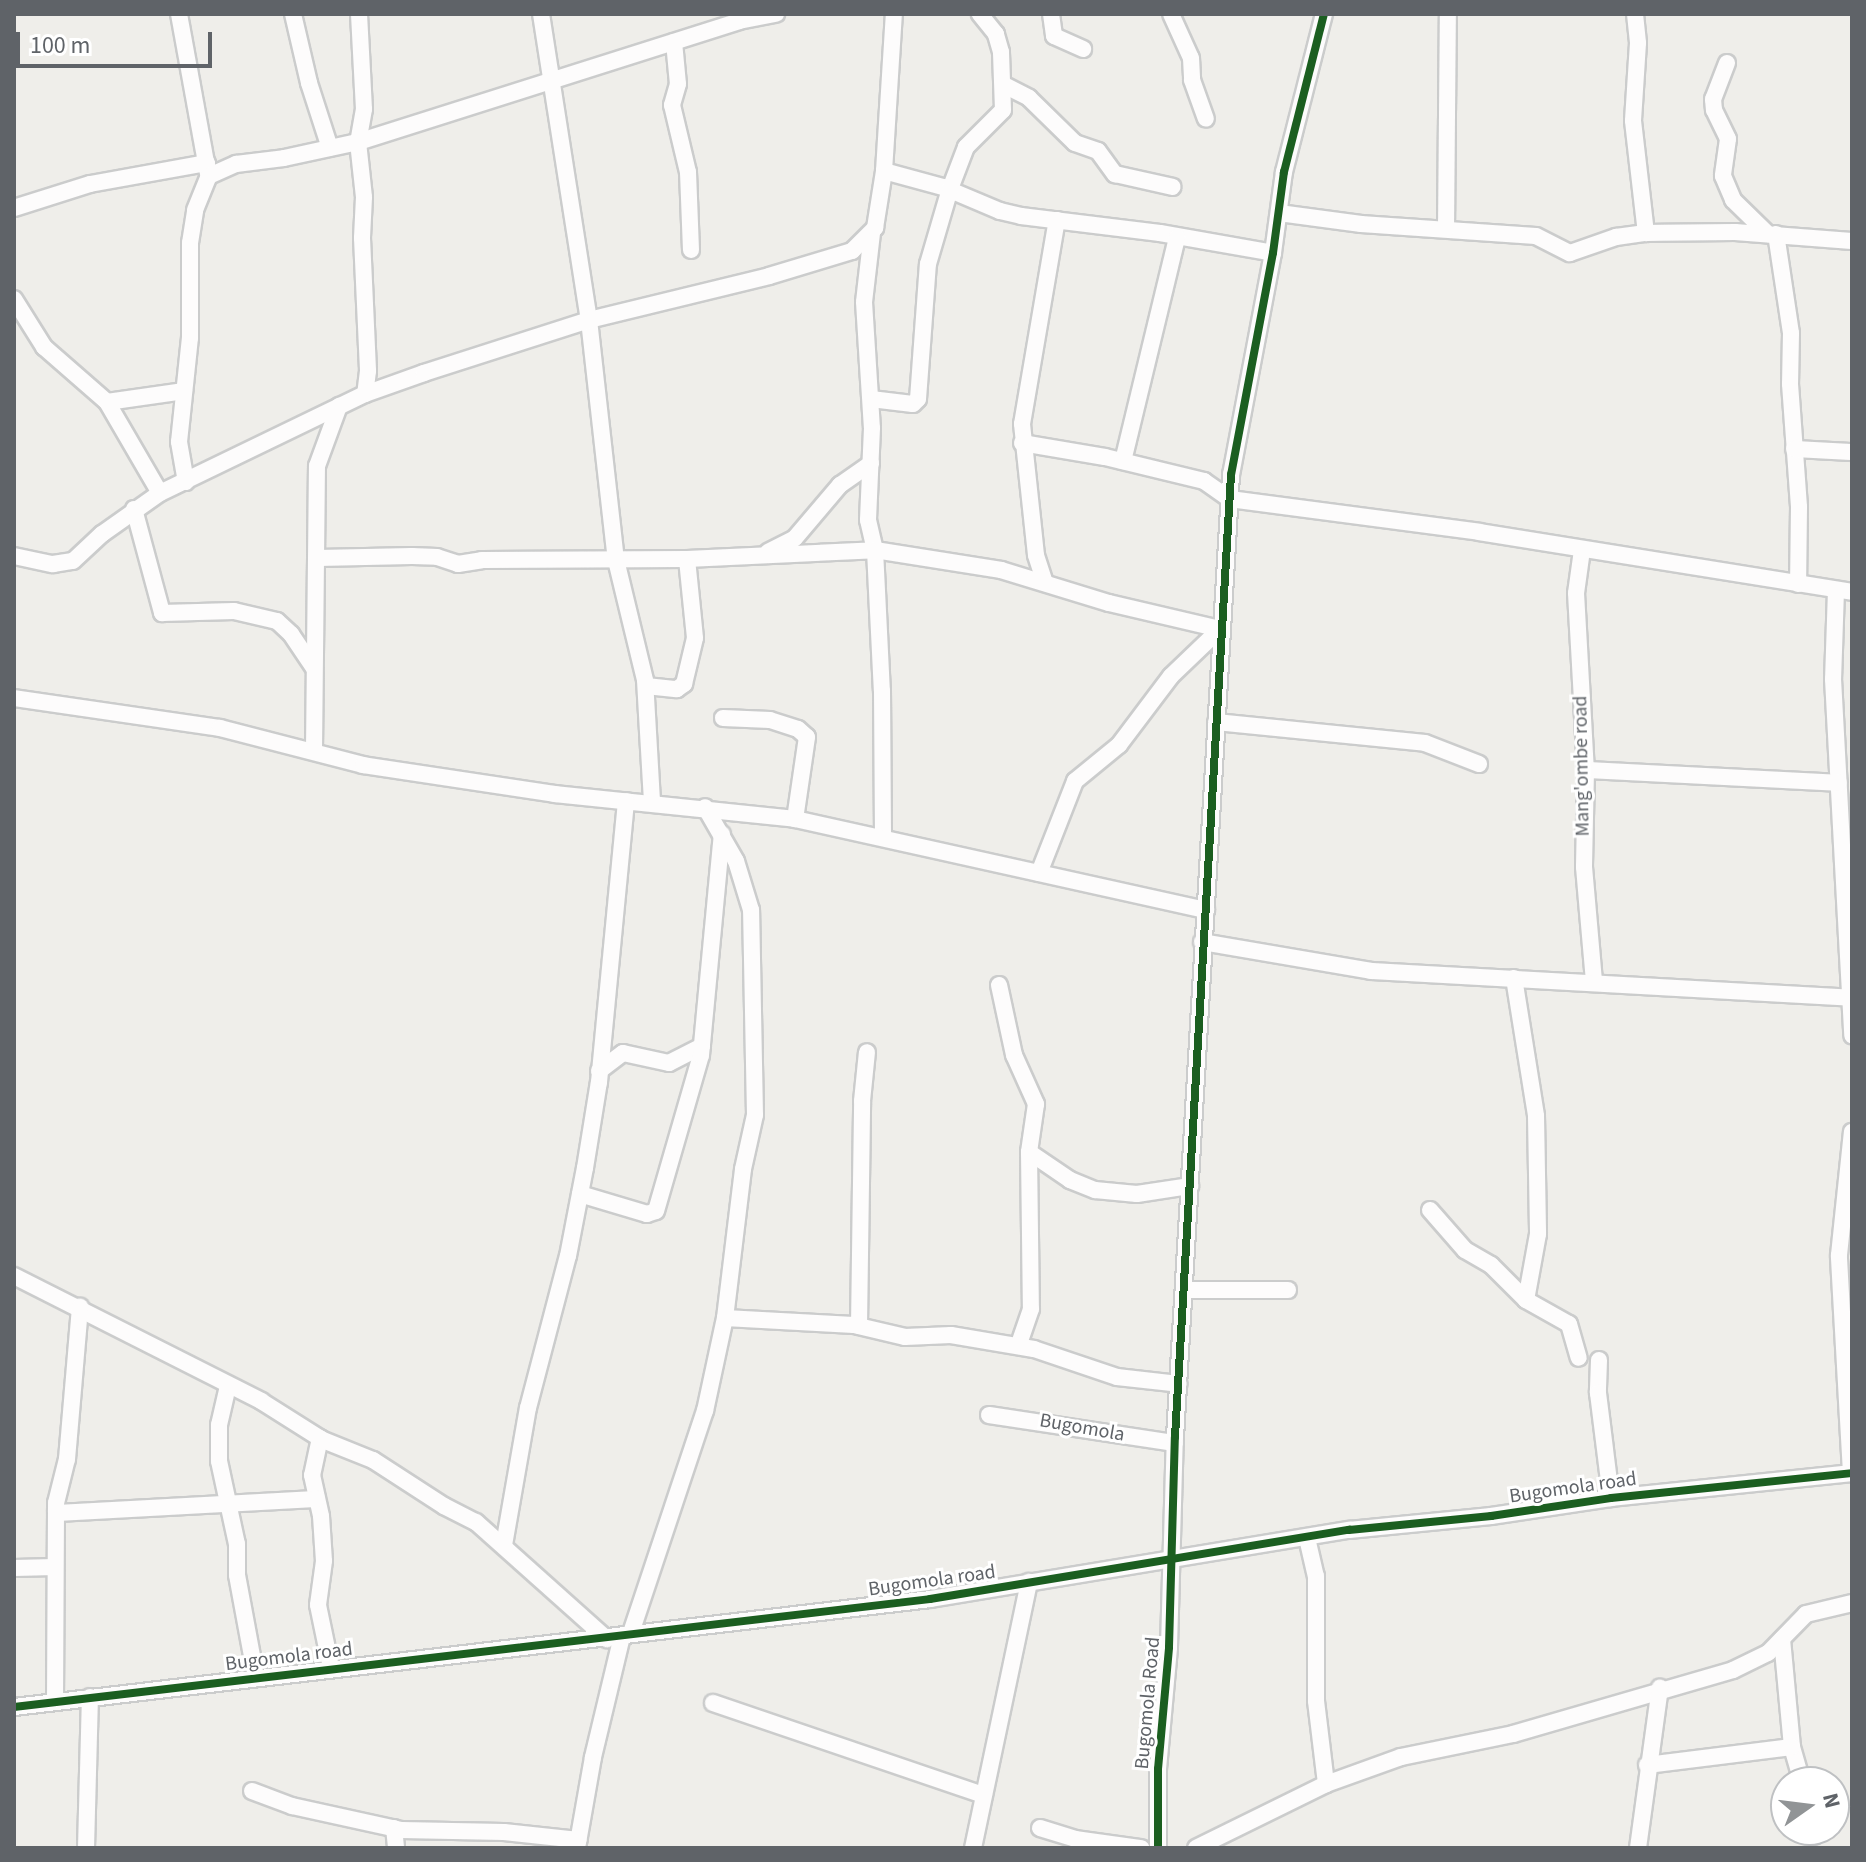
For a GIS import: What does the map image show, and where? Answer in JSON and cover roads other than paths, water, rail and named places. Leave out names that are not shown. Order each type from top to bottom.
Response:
[{"type":"street","points":[[179,14],[208,170],[195,210],[190,243],[190,338],[179,442],[186,482]]},
{"type":"street","points":[[293,14],[309,83],[330,148]]},
{"type":"street","points":[[359,14],[364,109],[358,142],[364,197],[362,238],[368,371],[365,394]]},
{"type":"street","points":[[541,14],[589,320],[616,560],[646,686],[652,802]]},
{"type":"street","points":[[14,208],[90,184],[208,170],[358,142],[554,82],[751,16],[776,14]]},
{"type":"street","points":[[883,836],[882,691],[875,550],[868,520],[871,399],[864,302],[872,233],[884,171],[894,14]]},
{"type":"street","points":[[871,399],[913,404],[918,399],[928,264],[950,189],[966,147],[1003,110],[1004,85],[996,34],[980,14]]},
{"type":"street","points":[[1051,14],[1054,36],[1083,49]]},
{"type":"street","points":[[1171,14],[1191,58],[1192,80],[1206,119]]},
{"type":"street","name":"Bugomola Road","points":[[1158,1848],[1158,1769],[1172,1561],[1175,1443],[1231,475],[1296,116],[1324,14]]},
{"type":"street","points":[[1446,229],[1448,14]]},
{"type":"street","points":[[1635,14],[1638,43],[1633,121],[1646,233]]},
{"type":"street","points":[[674,42],[678,84],[672,105],[688,172],[691,250]]},
{"type":"street","points":[[1727,63],[1713,99],[1728,139],[1723,176],[1733,200],[1772,234],[1791,333],[1799,507],[1798,584]]},
{"type":"street","points":[[1004,85],[1029,98],[1075,143],[1098,151],[1115,174],[1173,187]]},
{"type":"street","points":[[884,171],[950,189],[1000,211],[1273,253]]},
{"type":"street","points":[[1279,213],[1361,224],[1536,236],[1570,253],[1616,237],[1646,233],[1772,234],[1852,241]]},
{"type":"street","points":[[1044,580],[1036,555],[1022,443],[1026,394],[1057,220]]},
{"type":"street","points":[[14,556],[53,564],[73,561],[134,509],[160,493],[365,394],[589,320],[827,261],[852,251],[872,233]]},
{"type":"street","points":[[1123,461],[1177,237]]},
{"type":"street","points":[[14,299],[44,347],[107,402],[160,493]]},
{"type":"street","points":[[107,402],[184,391]]},
{"type":"street","points":[[314,750],[318,458],[339,406]]},
{"type":"street","points":[[1022,443],[1123,461],[1204,481],[1230,499],[1479,532],[1844,591],[1833,679],[1852,1035]]},
{"type":"street","points":[[1794,449],[1852,452]]},
{"type":"street","points":[[759,557],[795,538],[840,485],[871,463]]},
{"type":"street","points":[[134,509],[162,613],[234,611],[277,621],[291,634],[313,667]]},
{"type":"street","points":[[318,558],[437,557],[458,564],[493,560],[759,557],[875,550],[970,563],[1044,580],[1109,603],[1220,629]]},
{"type":"street","name":"Mang'ombe road","points":[[1582,550],[1576,593],[1586,770],[1584,867],[1594,982]]},
{"type":"street","points":[[646,686],[677,689],[684,684],[695,638],[687,559]]},
{"type":"street","points":[[1039,873],[1075,781],[1119,745],[1171,676],[1220,629]]},
{"type":"street","points":[[14,698],[220,728],[363,765],[555,794],[705,807],[795,819],[883,836],[1206,910]]},
{"type":"street","points":[[723,718],[770,720],[798,729],[807,737],[795,819]]},
{"type":"street","points":[[1216,722],[1425,743],[1479,764]]},
{"type":"street","points":[[1586,770],[1839,783]]},
{"type":"street","points":[[504,1545],[528,1408],[580,1194],[599,1071],[626,801]]},
{"type":"street","points":[[252,1791],[292,1806],[394,1828],[470,1840],[578,1844],[620,1636],[705,1411],[725,1318],[743,1169],[755,1101],[751,910],[746,885],[722,834],[705,807]]},
{"type":"street","points":[[580,1194],[647,1214],[655,1213],[702,1046],[722,834]]},
{"type":"street","points":[[1202,942],[1339,968],[1851,998]]},
{"type":"street","points":[[1514,978],[1536,1116],[1538,1234],[1526,1300]]},
{"type":"street","points":[[999,985],[1014,1055],[1036,1097],[1029,1152],[1031,1303],[1018,1346]]},
{"type":"street","points":[[599,1071],[623,1053],[669,1063],[702,1046]]},
{"type":"street","points":[[859,1326],[862,1101],[867,1052]]},
{"type":"street","points":[[1852,1132],[1839,1255],[1848,1298],[1852,1473]]},
{"type":"street","points":[[1029,1152],[1070,1180],[1095,1190],[1137,1194],[1190,1186]]},
{"type":"street","points":[[1430,1210],[1465,1250],[1491,1265],[1526,1300],[1569,1324],[1579,1358]]},
{"type":"street","points":[[14,1276],[261,1401],[320,1438],[395,1473],[444,1506],[476,1522],[620,1636]]},
{"type":"street","points":[[1185,1290],[1288,1290]]},
{"type":"street","points":[[55,1702],[56,1513],[67,1459],[80,1307]]},
{"type":"street","points":[[725,1318],[859,1326],[905,1337],[951,1335],[1018,1346],[1077,1361],[1117,1377],[1179,1384]]},
{"type":"street","points":[[1599,1360],[1598,1393],[1611,1498]]},
{"type":"street","points":[[228,1386],[218,1441],[237,1544],[237,1575],[256,1678]]},
{"type":"street","name":"Bugomola","points":[[989,1415],[1175,1443]]},
{"type":"street","points":[[320,1438],[312,1475],[324,1561],[318,1607],[331,1668]]},
{"type":"street","name":"Bugomola road","points":[[14,1707],[930,1599],[1307,1538],[1611,1498],[1852,1473]]},
{"type":"street","points":[[56,1513],[317,1499]]},
{"type":"street","points":[[1307,1538],[1316,1576],[1316,1701],[1326,1784]]},
{"type":"street","points":[[14,1568],[55,1567]]},
{"type":"street","points":[[973,1848],[1029,1582]]},
{"type":"street","points":[[1196,1848],[1326,1784],[1401,1757],[1513,1734],[1660,1688],[1733,1670],[1768,1653],[1806,1614],[1852,1603]]},
{"type":"street","points":[[1782,1639],[1792,1747],[1797,1766]]},
{"type":"street","points":[[1638,1848],[1660,1688]]},
{"type":"street","points":[[86,1848],[90,1697]]},
{"type":"street","points":[[713,1703],[984,1795]]},
{"type":"street","points":[[1647,1765],[1792,1747]]},
{"type":"street","points":[[394,1828],[396,1848]]},
{"type":"street","points":[[1040,1828],[1075,1839],[1141,1848]]}]
